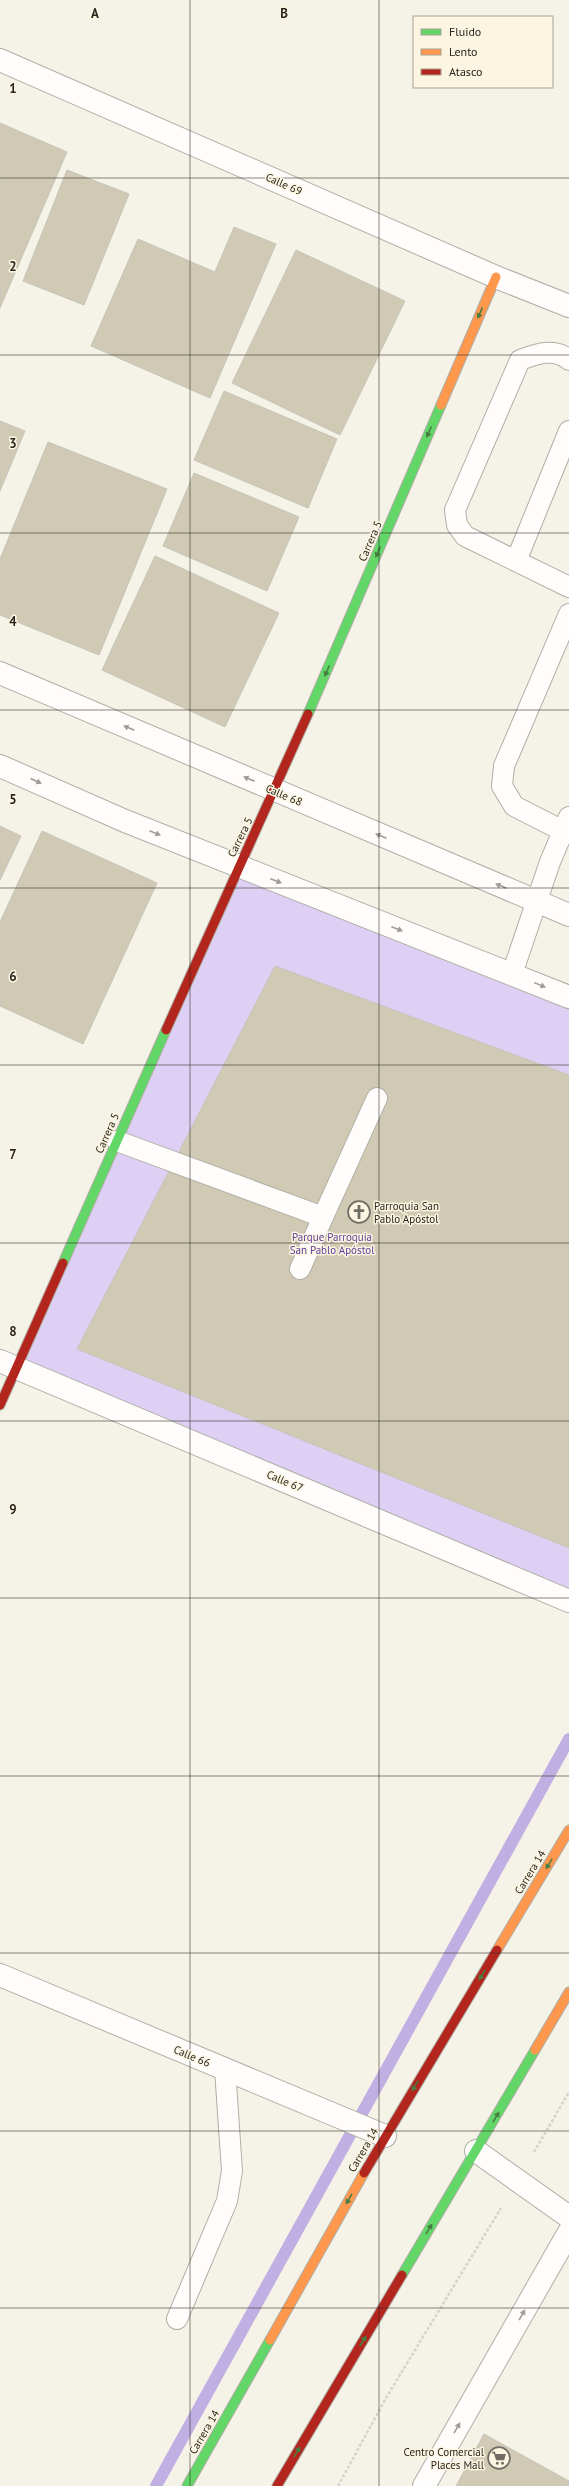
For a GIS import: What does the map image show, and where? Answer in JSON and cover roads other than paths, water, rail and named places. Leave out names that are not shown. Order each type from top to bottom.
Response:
[{"type":"main road","name":"Carrera 5","points":[[0,1405],[8,1364],[117,1141],[239,867],[275,791],[496,277]]},
{"type":"main road","name":"Carrera 14","points":[[187,2486],[385,2136],[569,1830]]},
{"type":"main road","points":[[277,2486],[569,1992]]},
{"type":"main road","points":[[554,2019],[569,2012]]},
{"type":"street","name":"Calle 69","points":[[0,60],[496,277],[569,306]]},
{"type":"street","name":"Calle 68","points":[[0,673],[569,915]]},
{"type":"street","points":[[0,766],[125,821],[569,997]]},
{"type":"street","name":"Calle 67","points":[[8,1364],[569,1601]]},
{"type":"street","name":"Calle 66","points":[[0,1975],[385,2136]]},
{"type":"street","points":[[476,2151],[569,2217]]},
{"type":"street","points":[[424,2486],[569,2232]]},
{"type":"lane","points":[[569,360],[564,356],[542,352],[520,360],[455,510],[457,525],[465,536],[569,587]]},
{"type":"lane","points":[[516,561],[569,431]]},
{"type":"lane","points":[[512,974],[537,902],[567,828],[514,806],[502,786],[504,766],[569,614]]},
{"type":"lane","points":[[300,1269],[322,1217],[377,1098]]},
{"type":"lane","points":[[117,1141],[322,1217]]},
{"type":"lane","points":[[177,2319],[227,2201],[232,2171],[225,2069]]},
{"type":"waterway","points":[[156,2486],[569,1739]]},
{"type":"place","name":"Parroquia San Pablo Apóstol","points":[[359,1212]]},
{"type":"place","name":"Centro Comercial Places Mall","points":[[499,2458]]},
{"type":"park label","name":"Parque Parroquia San Pablo Apóstol","points":[[332,1243]]}]
